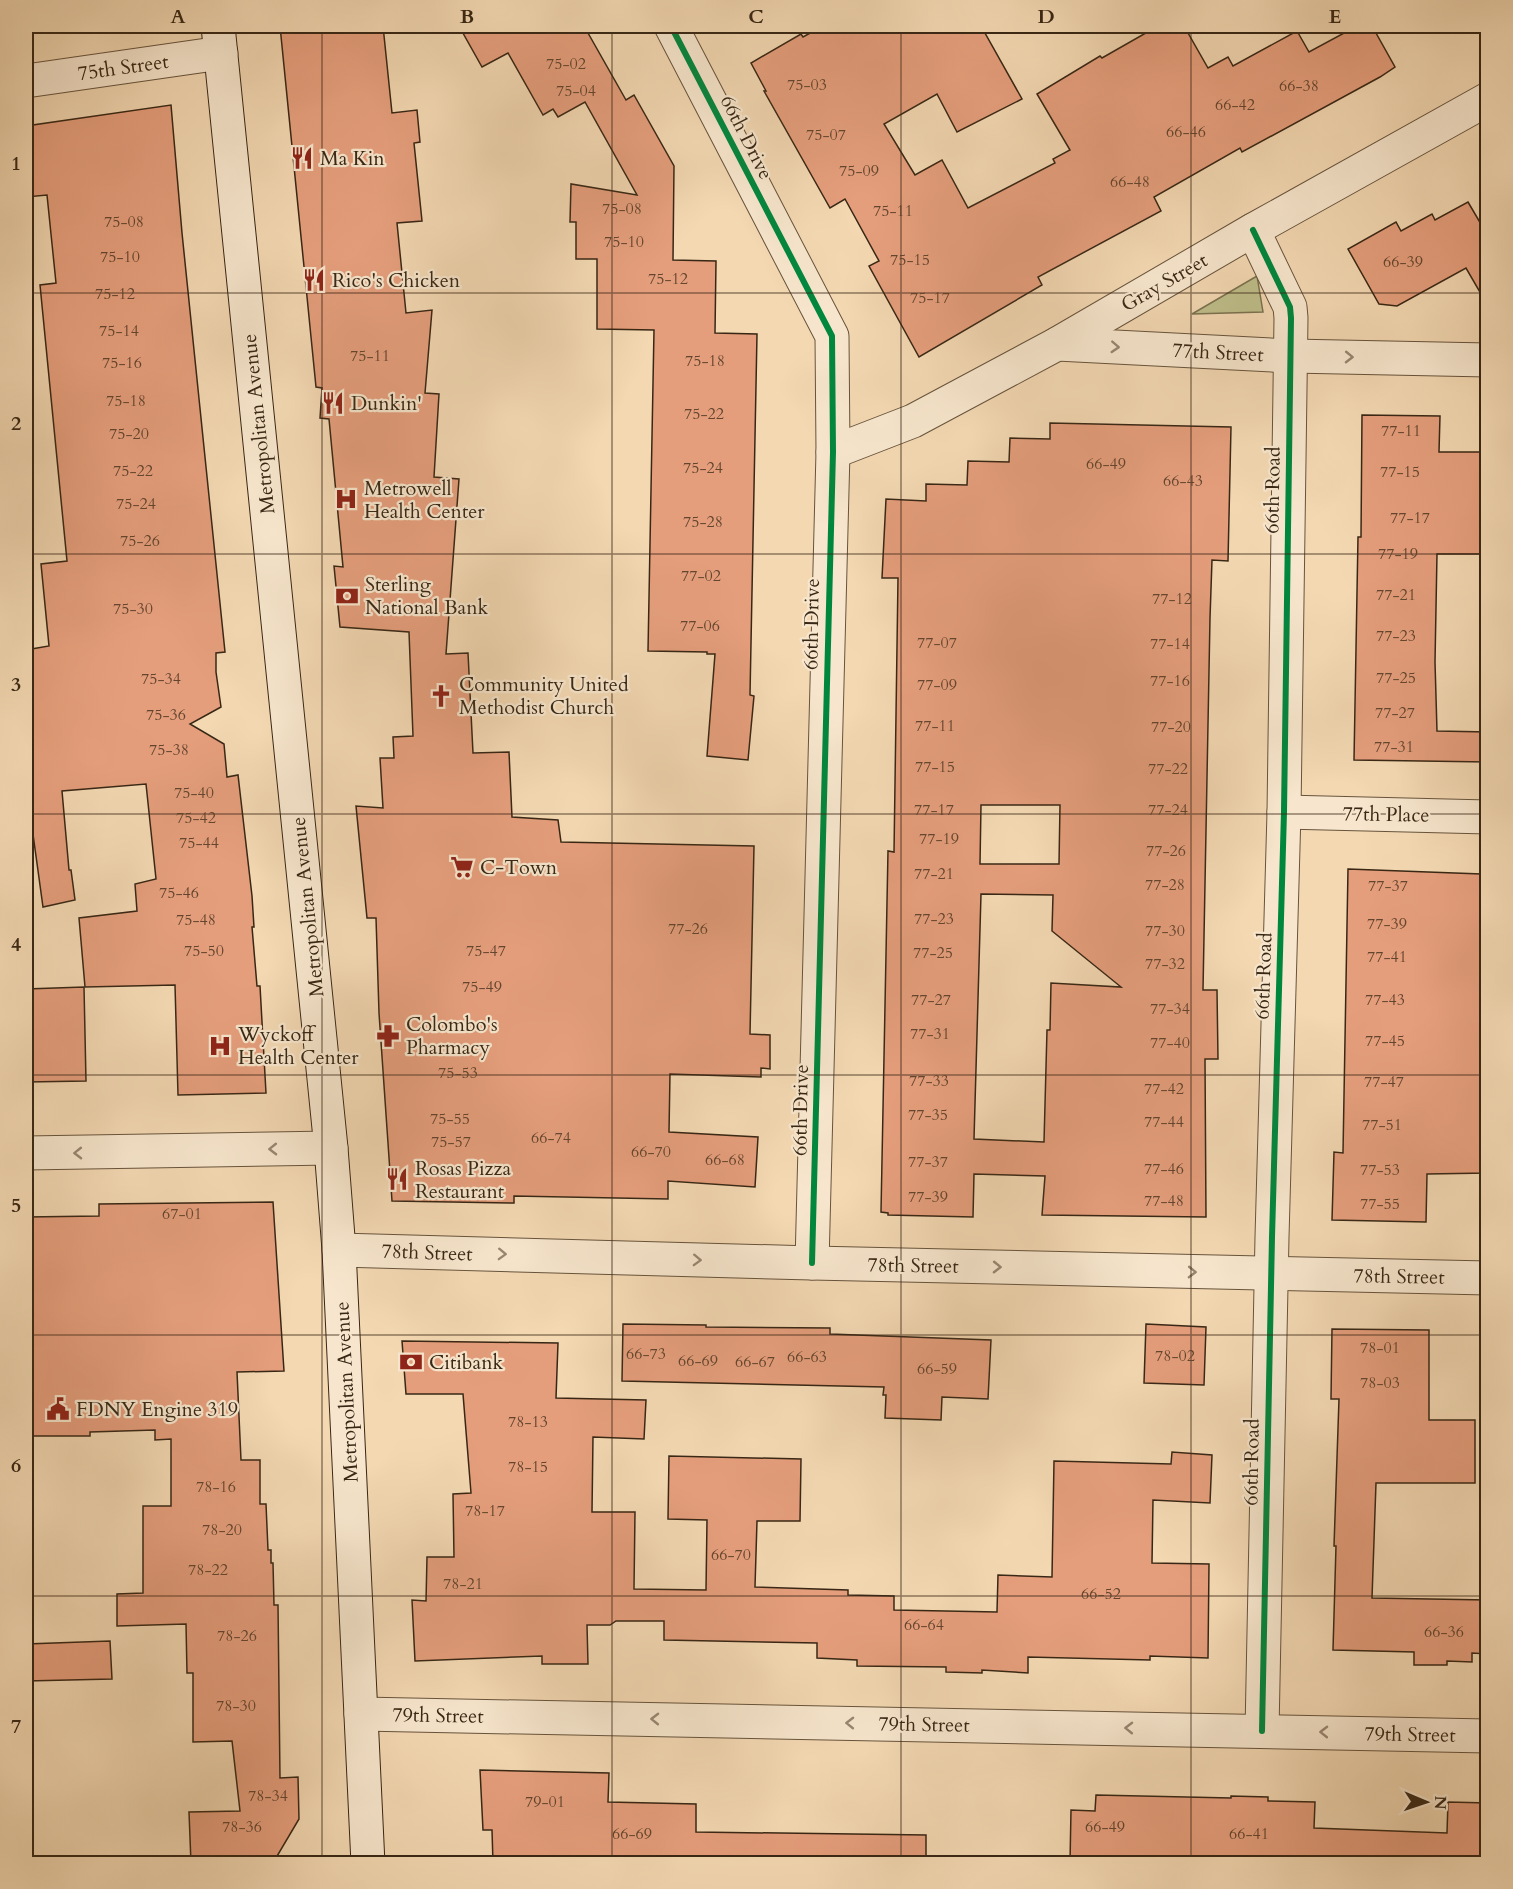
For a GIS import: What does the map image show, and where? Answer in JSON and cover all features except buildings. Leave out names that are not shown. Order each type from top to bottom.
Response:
[{"type":"street","name":"66th Drive","points":[[676,28],[832,336],[833,452],[813,1263]]},
{"type":"street","name":"75th Street","points":[[26,81],[219,39]]},
{"type":"street","name":"Metropolitan Avenue","points":[[219,39],[332,1148],[339,1250],[368,1863]]},
{"type":"street","name":"Gray Street","points":[[833,452],[913,421],[1057,344],[1253,230],[1488,99]]},
{"type":"street","name":"66th Road","points":[[1253,230],[1290,307],[1291,356],[1284,812],[1271,1274],[1263,1731]]},
{"type":"street","name":"77th Street","points":[[1057,344],[1291,356],[1488,360]]},
{"type":"street","name":"77th Place","points":[[1284,812],[1488,816]]},
{"type":"street","points":[[26,1153],[332,1148]]},
{"type":"street","name":"78th Street","points":[[339,1250],[1488,1278]]},
{"type":"street","name":"79th Street","points":[[361,1714],[1488,1736]]},
{"type":"green space","points":[[1257,276],[1263,312],[1192,314]]},
{"type":"cycle path","points":[[671,26],[832,336],[833,452],[812,1263]]},
{"type":"cycle path","points":[[1253,230],[1290,307],[1291,318],[1284,812],[1272,1237],[1262,1731]]},
{"type":"place","name":"Ma Kin","points":[[302,158]]},
{"type":"place","name":"Rico's Chicken","points":[[314,280]]},
{"type":"place","name":"Dunkin'","points":[[333,403]]},
{"type":"place","name":"Metrowell Health Center","points":[[346,499]]},
{"type":"place","name":"Sterling National Bank","points":[[347,596]]},
{"type":"place","name":"Community United Methodist Church","points":[[441,696]]},
{"type":"place","name":"C-Town","points":[[462,867]]},
{"type":"place","name":"Colombo's Pharmacy","points":[[388,1036]]},
{"type":"place","name":"Wyckoff Health Center","points":[[220,1046]]},
{"type":"place","name":"Rosas Pizza Restaurant","points":[[397,1179]]},
{"type":"place","name":"Citibank","points":[[411,1362]]},
{"type":"place","name":"FDNY Engine 319","points":[[58,1409]]}]
